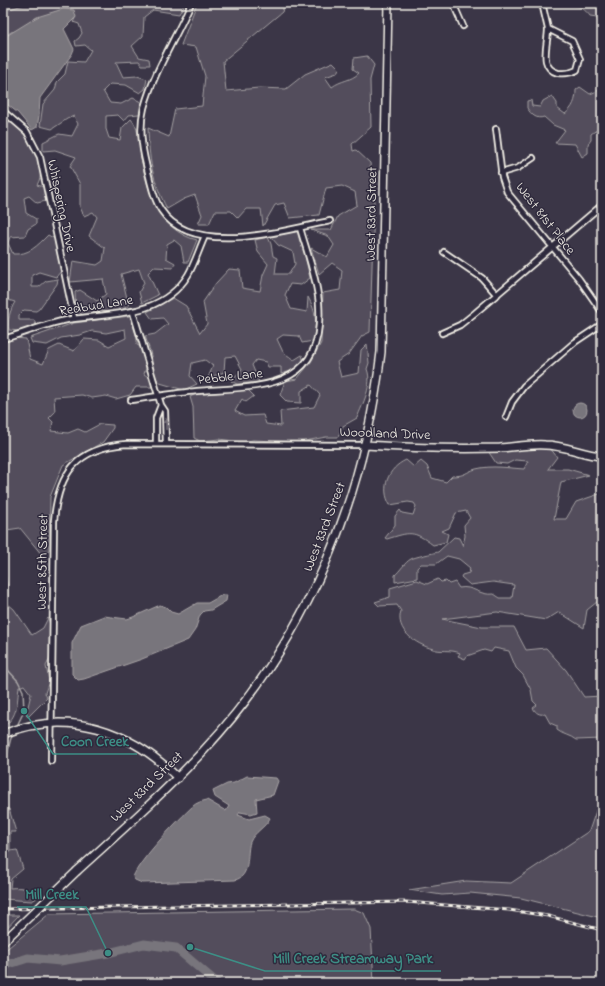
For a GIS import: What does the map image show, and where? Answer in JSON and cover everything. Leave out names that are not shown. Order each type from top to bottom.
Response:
[{"type":"main road","name":"West 83rd Street","points":[[3,942],[77,871],[178,778],[206,748],[246,700],[282,648],[298,621],[318,582],[341,527],[366,446],[378,379],[382,328],[388,3]]},
{"type":"main road","name":"Woodland Drive","points":[[366,446],[421,449],[501,448],[545,445],[557,446],[590,455],[602,456]]},
{"type":"main road","points":[[3,734],[31,726],[52,724],[92,726],[123,737],[149,752],[178,778]]},
{"type":"street","points":[[191,3],[146,100],[141,124],[141,137],[154,195],[162,212],[179,226],[193,234],[205,236],[256,235],[300,228],[330,221]]},
{"type":"street","points":[[453,3],[463,26]]},
{"type":"street","points":[[542,3],[548,29],[545,54],[547,66],[550,70],[560,73],[577,70],[580,59],[572,41],[548,29]]},
{"type":"street","name":"Whispering Drive","points":[[3,111],[27,132],[40,157],[74,318]]},
{"type":"street","name":"West 81st Place","points":[[496,129],[501,173],[507,192],[579,279],[602,312]]},
{"type":"street","points":[[501,173],[518,168],[533,158]]},
{"type":"street","points":[[442,333],[460,325],[602,204]]},
{"type":"street","name":"Pebble Lane","points":[[131,400],[191,392],[266,385],[294,373],[304,364],[310,357],[316,341],[319,314],[317,292],[300,228]]},
{"type":"street","name":"Redbud Lane","points":[[3,339],[74,318],[133,312],[159,301],[181,284],[188,275],[205,236]]},
{"type":"street","points":[[444,252],[482,278],[497,295]]},
{"type":"street","points":[[133,312],[161,405],[165,411],[166,444]]},
{"type":"street","points":[[506,417],[512,402],[524,386],[575,342],[602,324]]},
{"type":"street","points":[[156,444],[156,418],[161,405]]},
{"type":"street","name":"Woodland Drive","points":[[166,444],[366,446]]},
{"type":"street","name":"West 85th Street","points":[[51,761],[54,521],[56,503],[61,484],[74,466],[92,452],[114,445],[166,444]]},
{"type":"shaded area","points":[[25,3],[185,3],[179,14],[153,10],[144,17],[143,36],[132,46],[139,57],[149,59],[150,65],[142,65],[139,61],[116,62],[123,77],[137,76],[147,79],[145,89],[140,93],[126,85],[110,84],[103,91],[110,103],[121,104],[133,98],[141,102],[139,114],[129,115],[124,121],[118,115],[106,116],[106,129],[109,138],[120,140],[122,128],[131,119],[134,122],[137,130],[142,164],[150,192],[156,205],[163,217],[172,227],[184,235],[197,240],[188,262],[184,262],[181,246],[174,240],[167,244],[166,258],[175,263],[173,268],[154,267],[148,273],[158,295],[142,303],[139,292],[144,283],[139,269],[121,274],[129,306],[114,313],[101,311],[83,315],[76,310],[75,292],[80,290],[97,301],[106,294],[103,279],[70,282],[73,261],[97,265],[103,261],[105,248],[89,236],[97,217],[93,212],[84,216],[80,207],[80,184],[70,166],[76,157],[55,150],[43,151],[43,142],[59,134],[72,136],[78,124],[74,116],[52,129],[40,126],[43,104],[55,90],[57,82],[65,74],[68,61],[84,62],[91,50],[85,45],[76,46],[75,41],[82,33],[79,24],[73,22],[76,17],[11,32],[3,38],[3,11]]},
{"type":"shaded area","points":[[197,3],[285,3],[282,12],[223,61],[226,91],[259,88],[286,89],[305,74],[333,62],[339,68],[337,73],[325,77],[332,87],[353,78],[359,73],[353,69],[354,58],[367,56],[374,65],[370,80],[371,127],[352,144],[353,151],[356,150],[370,163],[374,202],[370,332],[362,336],[349,354],[337,362],[341,377],[359,373],[361,350],[367,344],[369,363],[367,369],[369,381],[368,388],[357,418],[343,426],[338,437],[326,437],[300,442],[253,440],[241,442],[219,439],[200,441],[194,438],[193,407],[190,397],[200,392],[248,390],[254,396],[246,402],[242,399],[235,411],[244,416],[263,415],[266,424],[281,426],[280,411],[314,407],[320,395],[311,385],[301,391],[301,403],[287,402],[280,395],[285,381],[297,379],[311,362],[321,343],[323,293],[340,290],[342,270],[332,263],[319,274],[311,248],[327,257],[334,245],[328,236],[311,230],[331,230],[338,216],[357,205],[355,192],[342,186],[326,188],[319,215],[290,218],[284,203],[275,205],[263,226],[261,209],[246,209],[238,218],[231,211],[215,211],[209,224],[198,224],[202,215],[195,195],[184,199],[167,209],[152,169],[148,128],[169,137],[175,109],[202,106],[205,76],[196,47],[181,45]]},
{"type":"shaded area","points":[[564,3],[602,3],[602,21],[598,21],[597,17],[590,16],[581,7]]},
{"type":"shaded area","points":[[63,9],[74,10],[76,17],[64,29],[74,49],[72,54],[40,98],[37,127],[32,130],[18,113],[3,101],[3,38],[37,17]]},
{"type":"shaded area","points":[[580,87],[590,94],[602,89],[602,117],[599,118],[598,129],[591,134],[591,140],[588,144],[588,153],[582,157],[575,144],[555,143],[565,130],[553,125],[544,117],[539,118],[534,116],[527,108],[527,101],[531,100],[532,106],[540,107],[543,101],[552,96],[557,103],[557,108],[565,114],[572,106],[575,100],[576,90]]},
{"type":"shaded area","points":[[3,123],[14,123],[26,136],[36,152],[41,169],[37,185],[44,187],[46,201],[37,203],[29,196],[24,198],[26,213],[36,219],[36,224],[28,229],[25,236],[10,237],[8,243],[13,254],[24,253],[36,246],[48,235],[55,239],[62,270],[56,277],[39,272],[32,275],[32,287],[39,287],[46,281],[58,279],[57,284],[39,309],[36,311],[24,310],[19,315],[19,320],[34,320],[36,325],[30,329],[16,331],[9,330],[8,323],[9,316],[15,302],[8,300],[3,291]]},
{"type":"shaded area","points":[[297,231],[303,247],[310,278],[301,285],[290,284],[285,295],[291,309],[307,312],[308,297],[315,313],[316,324],[313,341],[302,343],[299,336],[283,335],[277,339],[283,352],[294,360],[302,355],[304,362],[291,371],[281,374],[281,367],[268,367],[266,362],[256,360],[252,365],[259,382],[237,384],[231,381],[242,369],[235,356],[225,357],[224,372],[208,378],[213,366],[205,360],[192,363],[190,376],[197,384],[184,390],[160,383],[155,377],[150,351],[145,336],[155,334],[168,324],[163,318],[152,319],[147,312],[173,298],[186,306],[200,333],[207,324],[203,302],[216,283],[229,269],[240,270],[242,288],[260,291],[263,275],[268,264],[258,252],[255,240],[268,237],[273,256],[277,258],[275,274],[289,274],[295,264],[293,252],[278,245],[271,237]]},
{"type":"shaded area","points":[[130,316],[137,338],[137,345],[141,347],[146,368],[144,374],[151,379],[152,387],[136,387],[130,395],[116,399],[106,396],[92,398],[82,395],[54,397],[55,412],[49,418],[53,422],[51,431],[68,433],[78,429],[85,432],[100,424],[113,425],[113,428],[103,442],[63,465],[50,497],[49,550],[42,555],[20,528],[7,530],[3,521],[3,428],[8,429],[3,423],[3,342],[14,338],[26,339],[30,359],[43,364],[49,350],[59,345],[74,351],[84,339],[99,340],[109,346],[126,338],[125,329],[106,333],[92,331],[80,335],[61,338],[47,345],[32,343],[30,338],[74,323]]},
{"type":"shaded area","points":[[580,403],[585,405],[587,410],[585,415],[580,417],[575,415],[573,410],[575,405]]},
{"type":"shaded area","points":[[525,447],[550,448],[557,457],[548,469],[568,469],[589,475],[561,482],[554,519],[566,519],[576,502],[602,493],[602,598],[587,610],[584,628],[559,612],[546,620],[497,612],[442,619],[482,627],[514,627],[526,650],[546,648],[566,670],[584,697],[602,696],[602,739],[576,740],[557,730],[557,726],[550,723],[545,714],[539,714],[533,708],[537,705],[533,701],[531,690],[523,675],[516,668],[509,651],[494,648],[491,652],[484,650],[467,656],[465,659],[458,656],[460,653],[457,652],[436,650],[426,647],[413,640],[404,630],[400,618],[401,611],[397,605],[379,606],[375,602],[390,597],[390,588],[417,580],[427,584],[438,579],[441,582],[446,581],[449,584],[455,582],[459,588],[464,587],[484,593],[494,594],[500,598],[512,598],[514,585],[493,582],[470,585],[461,577],[462,575],[469,573],[470,568],[459,559],[447,556],[436,564],[421,564],[417,568],[417,578],[395,582],[395,575],[411,559],[438,552],[454,537],[459,538],[463,546],[465,536],[464,525],[470,518],[466,511],[456,513],[449,528],[442,531],[448,534],[446,542],[433,545],[421,537],[411,534],[387,539],[385,538],[395,525],[395,516],[400,510],[402,513],[413,515],[416,506],[414,503],[408,502],[390,505],[387,499],[386,485],[390,473],[394,468],[406,460],[414,467],[421,461],[427,466],[432,478],[446,482],[452,476],[465,474],[472,470],[488,467],[524,469],[528,461],[515,460],[507,464],[496,463],[488,451]]},
{"type":"shaded area","points":[[3,543],[6,553],[4,568],[8,588],[8,604],[14,609],[32,635],[43,628],[48,618],[50,625],[50,658],[46,666],[49,681],[45,693],[47,698],[28,717],[26,715],[31,694],[24,685],[19,687],[16,709],[12,718],[4,726]]},
{"type":"shaded area","points":[[222,595],[227,595],[226,601],[211,610],[204,611],[200,615],[195,630],[188,640],[142,659],[84,679],[78,680],[72,674],[72,643],[81,625],[104,616],[127,619],[160,605],[166,607],[171,612],[178,614],[197,603],[208,603]]},
{"type":"shaded area","points":[[247,776],[276,778],[278,781],[273,795],[256,799],[257,812],[251,814],[240,812],[238,815],[249,819],[265,815],[270,818],[254,835],[250,842],[246,870],[240,878],[235,880],[142,883],[135,880],[133,877],[143,860],[169,830],[193,806],[199,802],[207,800],[226,811],[229,806],[215,797],[213,791]]},
{"type":"shaded area","points":[[598,805],[602,805],[602,918],[521,898],[470,893],[442,895],[409,890],[466,881],[511,883],[589,831]]},
{"type":"shaded area","points":[[3,808],[9,809],[16,832],[10,832],[10,851],[17,850],[23,869],[11,879],[10,888],[22,888],[28,890],[37,898],[32,901],[3,899]]},
{"type":"shaded area","points":[[354,909],[364,913],[371,929],[374,983],[3,983],[3,952],[49,914]]},
{"type":"shaded area","points":[[3,915],[19,915],[3,932]]},
{"type":"waterway","points":[[3,650],[8,670],[18,681],[23,691],[24,711],[16,728]]},
{"type":"waterway","points":[[3,765],[13,733]]},
{"type":"waterway","points":[[3,966],[28,958],[60,961],[108,953],[144,944],[176,948],[217,983]]},
{"type":"railway","points":[[3,909],[406,902],[509,910],[548,916],[602,930]]},
{"type":"place","name":"Coon Creek","points":[[24,711]]},
{"type":"place","name":"Mill Creek Streamway Park","points":[[190,947]]},
{"type":"place","name":"Mill Creek","points":[[108,953]]}]
